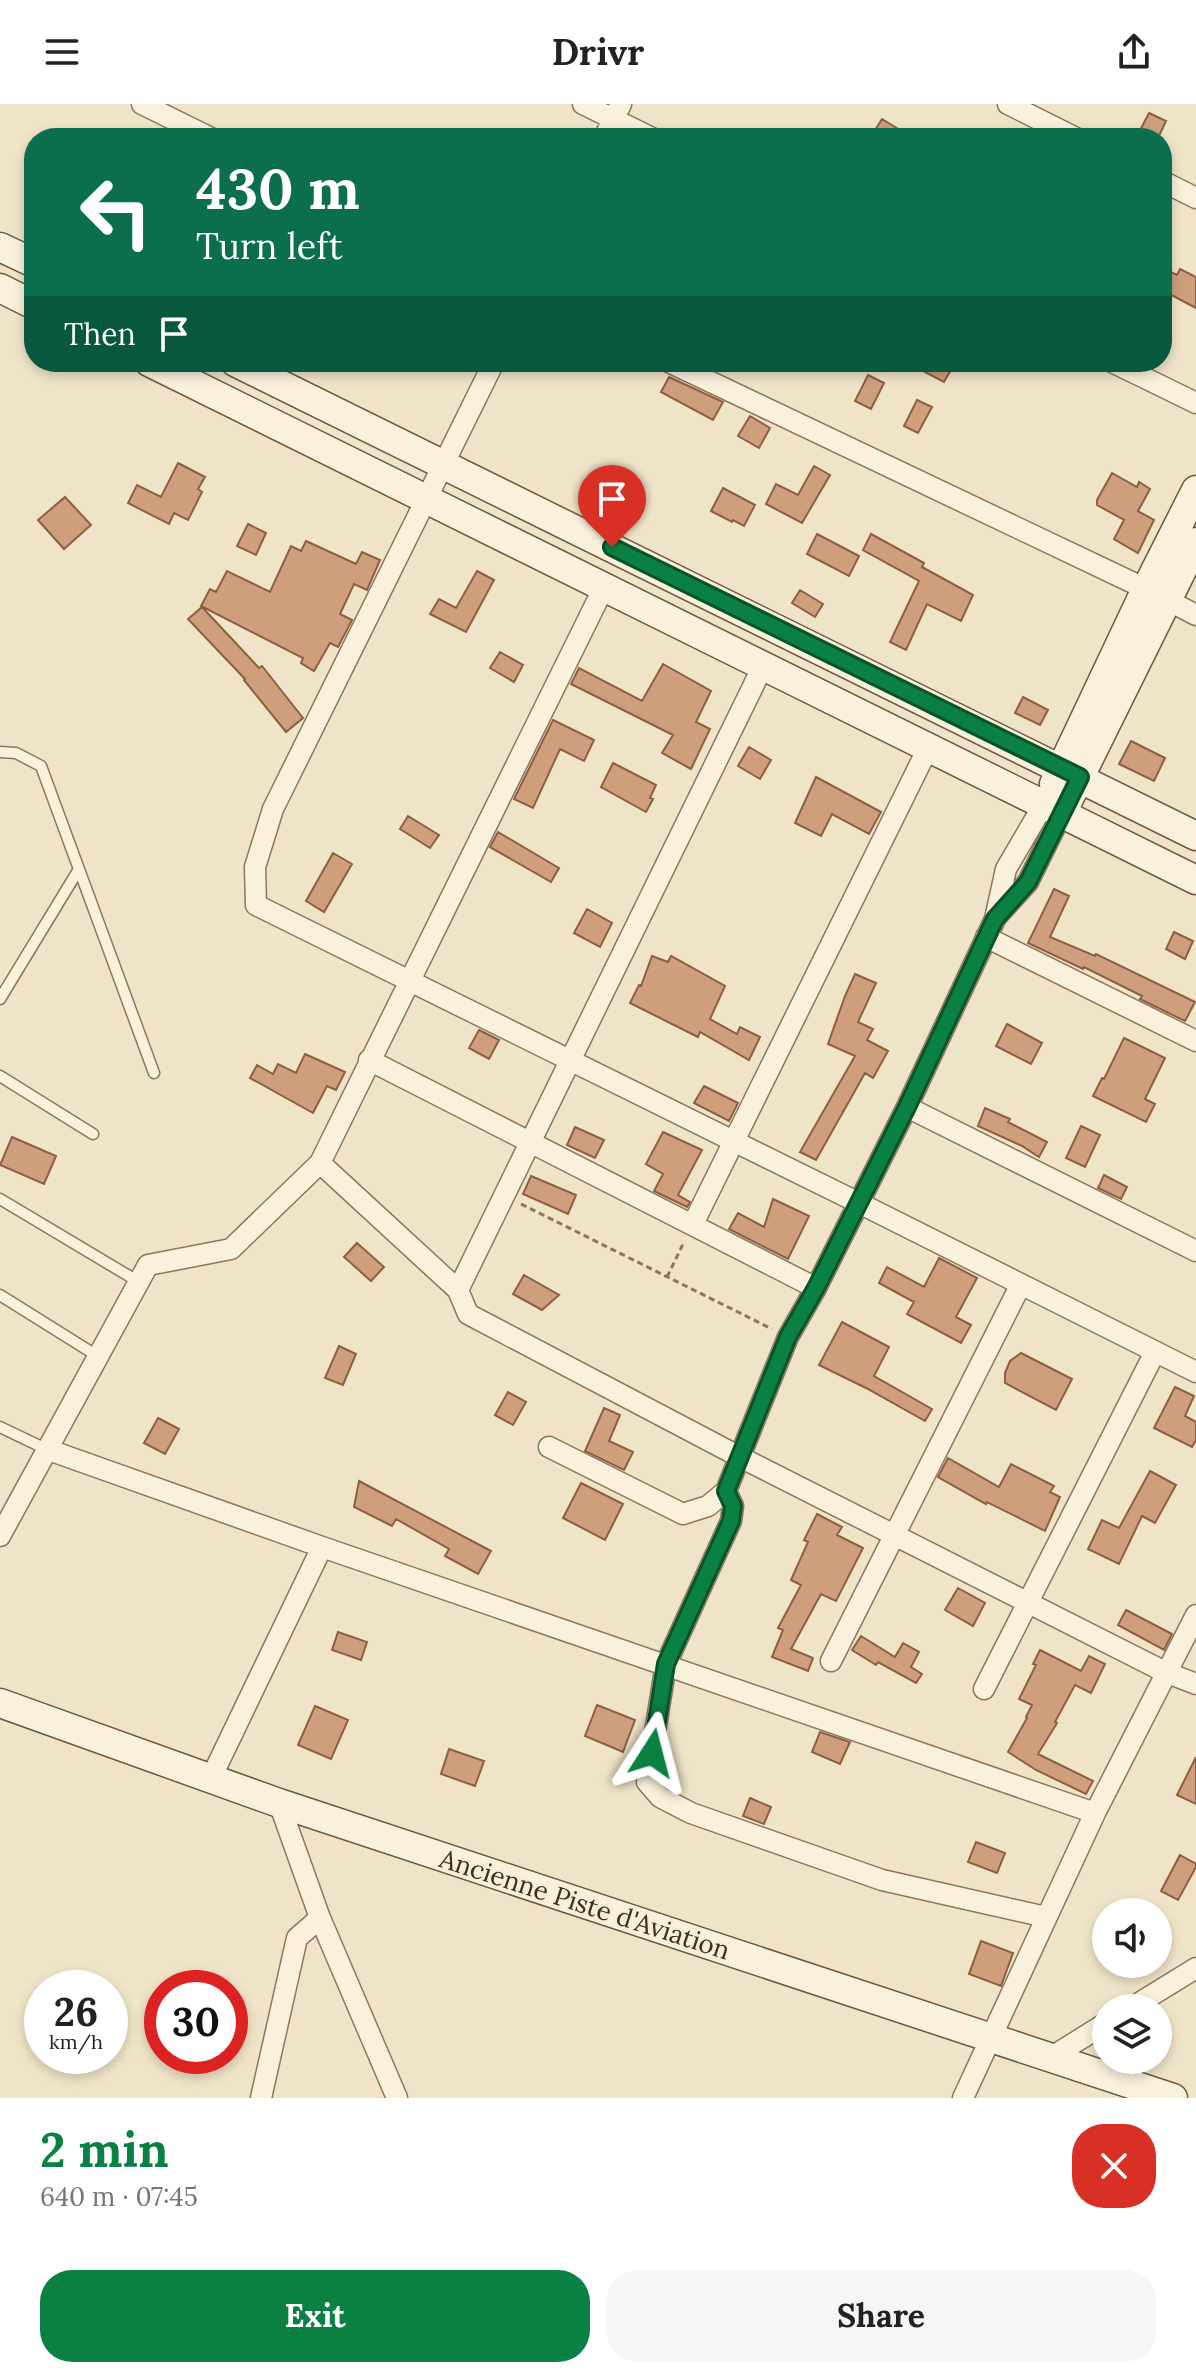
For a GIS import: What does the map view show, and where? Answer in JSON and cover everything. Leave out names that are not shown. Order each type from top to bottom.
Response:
[{"type":"street","points":[[142,104],[191,128]]},
{"type":"street","points":[[583,104],[617,112],[639,128]]},
{"type":"street","points":[[1008,104],[1056,128]]},
{"type":"street","points":[[1172,186],[1196,198]]},
{"type":"street","points":[[0,247],[24,258]]},
{"type":"street","points":[[0,288],[24,300]]},
{"type":"street","points":[[169,372],[1196,880]]},
{"type":"street","points":[[255,372],[1196,836]]},
{"type":"street","points":[[489,372],[273,809],[255,867],[256,905],[1196,1372]]},
{"type":"street","points":[[690,372],[1196,615]]},
{"type":"street","points":[[1132,372],[1196,403]]},
{"type":"street","points":[[549,1447],[683,1514],[708,1506],[726,1491],[788,1337],[907,1107],[990,928],[1006,869],[1053,809],[1157,594],[1196,490]]},
{"type":"street","points":[[1157,594],[1196,542]]},
{"type":"street","points":[[0,1536],[148,1265],[231,1249],[320,1163],[604,587]]},
{"type":"street","points":[[458,1290],[763,666]]},
{"type":"street","points":[[693,1224],[928,748]]},
{"type":"street","points":[[990,928],[1196,1041]]},
{"type":"street","points":[[369,1060],[816,1288]]},
{"type":"street","points":[[907,1107],[1196,1251]]},
{"type":"street","points":[[320,1163],[458,1290],[468,1314],[893,1536],[1165,1672],[1196,1684]]},
{"type":"street","points":[[831,1661],[1021,1284]]},
{"type":"street","points":[[984,1689],[1155,1352]]},
{"type":"street","points":[[46,1449],[1095,1813]]},
{"type":"street","points":[[726,1491],[733,1506],[731,1521],[666,1664],[647,1782],[660,1797],[691,1813],[882,1880],[1046,1917]]},
{"type":"street","points":[[211,1778],[322,1547]]},
{"type":"street","points":[[963,2098],[1095,1813],[1196,1615]]},
{"type":"street","name":"Ancienne Piste d'Aviation","points":[[0,1703],[279,1803],[1173,2098]]},
{"type":"street","points":[[279,1803],[320,1918],[397,2098]]},
{"type":"street","points":[[261,2098],[297,1938],[320,1918]]},
{"type":"street","points":[[1154,1994],[1196,1968]]},
{"type":"street","points":[[1050,2058],[1092,2032]]},
{"type":"lane","points":[[0,752],[16,753],[41,766],[154,1073]]},
{"type":"lane","points":[[0,999],[79,869]]},
{"type":"lane","points":[[0,1076],[93,1134]]},
{"type":"lane","points":[[0,1199],[139,1282]]},
{"type":"lane","points":[[0,1295],[99,1357]]},
{"type":"lane","points":[[0,1427],[46,1449]]},
{"type":"path","points":[[504,1195],[788,1337]]},
{"type":"path","points":[[667,1277],[693,1224]]},
{"type":"building","points":[[1149,113],[1166,121],[1163,128],[1141,128]]},
{"type":"building","points":[[882,119],[897,128],[876,128]]},
{"type":"building","points":[[1180,269],[1196,277],[1196,308],[1172,295],[1172,272],[1177,275]]},
{"type":"building","points":[[925,372],[950,372],[944,382]]},
{"type":"building","points":[[868,375],[884,383],[871,409],[855,401]]},
{"type":"building","points":[[669,377],[723,402],[713,420],[661,392]]},
{"type":"building","points":[[917,400],[932,407],[918,433],[904,426]]},
{"type":"building","points":[[750,416],[770,428],[759,448],[738,436]]},
{"type":"building","points":[[178,463],[205,477],[198,489],[202,492],[188,520],[174,513],[169,524],[128,503],[137,485],[161,497]]},
{"type":"building","points":[[814,466],[830,475],[802,523],[766,504],[776,484],[798,495]]},
{"type":"building","points":[[1112,473],[1137,487],[1139,482],[1150,489],[1138,511],[1154,520],[1138,553],[1114,539],[1124,520],[1097,505]]},
{"type":"building","points":[[723,488],[755,505],[744,526],[711,511]]},
{"type":"building","points":[[65,497],[91,525],[64,549],[38,520]]},
{"type":"building","points":[[248,524],[266,533],[256,555],[237,546]]},
{"type":"building","points":[[817,534],[859,556],[849,576],[807,554]]},
{"type":"building","points":[[871,534],[973,595],[961,621],[927,604],[906,650],[890,642],[919,581],[863,550]]},
{"type":"building","points":[[306,541],[356,564],[362,552],[380,560],[367,590],[354,584],[340,614],[352,620],[338,647],[330,643],[314,671],[301,663],[303,658],[201,606],[210,589],[216,592],[227,571],[270,592],[291,546],[301,551]]},
{"type":"building","points":[[477,571],[494,580],[466,632],[430,614],[439,599],[456,608]]},
{"type":"building","points":[[800,590],[823,604],[815,617],[792,603]]},
{"type":"building","points":[[202,607],[259,668],[262,666],[303,718],[286,732],[245,679],[188,619]]},
{"type":"building","points":[[500,652],[523,665],[514,682],[490,668]]},
{"type":"building","points":[[663,664],[711,691],[696,722],[710,729],[691,769],[662,753],[673,735],[571,684],[579,668],[642,701]]},
{"type":"building","points":[[1023,697],[1048,710],[1040,725],[1015,713]]},
{"type":"building","points":[[553,720],[594,740],[584,761],[560,749],[533,808],[514,799]]},
{"type":"building","points":[[1131,741],[1165,758],[1154,781],[1119,764]]},
{"type":"building","points":[[749,747],[771,760],[760,779],[738,766]]},
{"type":"building","points":[[613,763],[656,785],[646,812],[601,787]]},
{"type":"building","points":[[816,777],[881,812],[869,834],[832,814],[821,836],[795,823]]},
{"type":"building","points":[[408,816],[439,835],[430,848],[400,829]]},
{"type":"building","points":[[498,832],[559,868],[551,882],[490,847]]},
{"type":"building","points":[[333,853],[352,864],[324,912],[306,901]]},
{"type":"building","points":[[1054,889],[1069,896],[1050,937],[1096,954],[1195,1002],[1185,1021],[1084,967],[1028,943]]},
{"type":"building","points":[[587,909],[612,923],[600,947],[574,933]]},
{"type":"building","points":[[1174,932],[1193,941],[1185,959],[1166,949]]},
{"type":"building","points":[[652,956],[668,962],[671,956],[725,986],[710,1019],[737,1034],[740,1027],[760,1037],[749,1060],[700,1032],[698,1037],[630,1003],[641,986]]},
{"type":"building","points":[[855,974],[876,983],[858,1022],[873,1029],[867,1040],[888,1051],[873,1078],[865,1073],[816,1160],[800,1152],[855,1056],[828,1044]]},
{"type":"building","points":[[1007,1024],[1042,1043],[1031,1064],[996,1046]]},
{"type":"building","points":[[479,1030],[499,1040],[489,1059],[469,1048]]},
{"type":"building","points":[[1124,1038],[1165,1058],[1145,1099],[1155,1104],[1146,1122],[1093,1096]]},
{"type":"building","points":[[305,1054],[345,1072],[336,1090],[327,1086],[313,1113],[250,1078],[257,1065],[273,1074],[278,1064],[296,1073]]},
{"type":"building","points":[[704,1086],[738,1103],[729,1121],[694,1103]]},
{"type":"building","points":[[985,1108],[1047,1142],[1039,1157],[978,1126]]},
{"type":"building","points":[[1081,1126],[1100,1135],[1085,1167],[1066,1158]]},
{"type":"building","points":[[575,1127],[604,1140],[595,1158],[567,1145]]},
{"type":"building","points":[[663,1132],[702,1150],[678,1195],[690,1202],[687,1207],[654,1191],[663,1174],[646,1164]]},
{"type":"building","points":[[12,1137],[56,1156],[44,1184],[0,1165]]},
{"type":"building","points":[[1104,1175],[1127,1187],[1121,1199],[1098,1188]]},
{"type":"building","points":[[531,1176],[576,1195],[568,1214],[523,1194]]},
{"type":"building","points":[[773,1199],[809,1216],[788,1259],[729,1229],[738,1213],[764,1227]]},
{"type":"building","points":[[357,1243],[384,1267],[371,1281],[344,1257]]},
{"type":"building","points":[[939,1258],[977,1278],[956,1317],[971,1325],[961,1343],[907,1314],[914,1302],[879,1283],[887,1267],[924,1287]]},
{"type":"building","points":[[524,1275],[559,1295],[542,1310],[513,1294]]},
{"type":"building","points":[[842,1322],[889,1347],[874,1376],[932,1409],[925,1421],[819,1365]]},
{"type":"building","points":[[339,1346],[356,1354],[343,1385],[325,1378]]},
{"type":"building","points":[[1021,1353],[1072,1379],[1056,1410],[1005,1383],[1010,1361]]},
{"type":"building","points":[[1175,1387],[1194,1396],[1185,1416],[1196,1422],[1196,1440],[1192,1447],[1154,1428]]},
{"type":"building","points":[[508,1392],[526,1402],[513,1425],[495,1415]]},
{"type":"building","points":[[604,1408],[620,1415],[609,1441],[633,1452],[624,1470],[585,1451]]},
{"type":"building","points":[[158,1418],[179,1429],[165,1454],[144,1443]]},
{"type":"building","points":[[948,1458],[999,1487],[1011,1464],[1054,1486],[1050,1492],[1060,1497],[1045,1531],[986,1504],[938,1477]]},
{"type":"building","points":[[1150,1471],[1176,1485],[1155,1523],[1142,1516],[1119,1564],[1088,1549],[1102,1520],[1119,1528]]},
{"type":"building","points":[[359,1481],[491,1551],[478,1574],[445,1556],[449,1549],[396,1519],[392,1526],[354,1507]]},
{"type":"building","points":[[581,1483],[623,1504],[605,1540],[563,1518]]},
{"type":"building","points":[[817,1514],[842,1527],[837,1535],[863,1548],[836,1601],[821,1594],[791,1649],[813,1658],[808,1671],[772,1657],[783,1630],[778,1628],[801,1585],[791,1580],[808,1542],[804,1540]]},
{"type":"building","points":[[958,1588],[985,1603],[973,1626],[945,1610]]},
{"type":"building","points":[[1126,1610],[1172,1634],[1164,1650],[1118,1625]]},
{"type":"building","points":[[338,1632],[367,1642],[361,1660],[332,1650]]},
{"type":"building","points":[[861,1636],[895,1657],[903,1643],[919,1652],[911,1667],[922,1674],[916,1683],[852,1650]]},
{"type":"building","points":[[1040,1650],[1081,1671],[1089,1656],[1105,1664],[1091,1693],[1075,1685],[1038,1754],[1093,1781],[1086,1794],[1036,1770],[1008,1752],[1032,1705],[1019,1699]]},
{"type":"building","points":[[597,1705],[635,1720],[623,1752],[585,1736]]},
{"type":"building","points":[[315,1706],[348,1720],[331,1759],[298,1745]]},
{"type":"building","points":[[820,1732],[850,1742],[840,1764],[812,1752]]},
{"type":"building","points":[[449,1749],[484,1761],[475,1786],[441,1774]]},
{"type":"building","points":[[1196,1757],[1196,1804],[1177,1795]]},
{"type":"building","points":[[750,1798],[771,1807],[764,1824],[743,1816]]},
{"type":"building","points":[[976,1842],[1005,1853],[997,1873],[968,1862]]},
{"type":"building","points":[[1180,1855],[1196,1867],[1178,1900],[1161,1891]]},
{"type":"building","points":[[981,1941],[1013,1953],[1001,1986],[969,1974]]},
{"type":"route","points":[[612,547],[1080,777],[1028,882],[995,919],[907,1107],[788,1337],[726,1491],[733,1506],[731,1521],[666,1664],[652,1753]]}]
